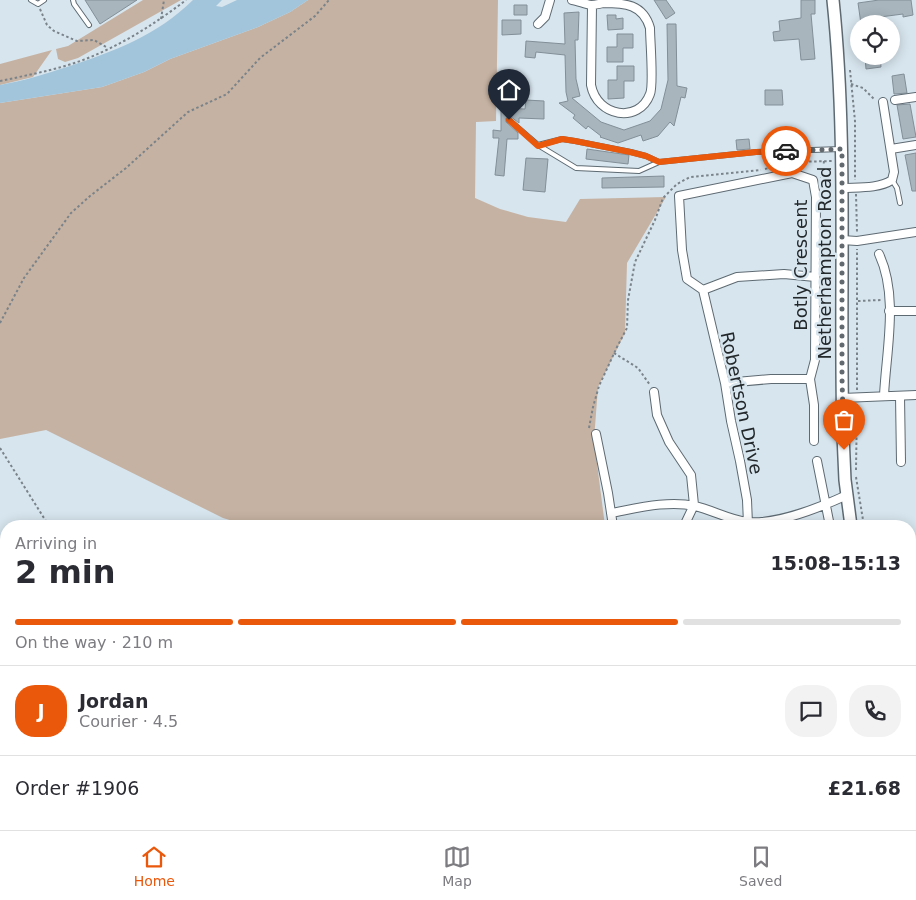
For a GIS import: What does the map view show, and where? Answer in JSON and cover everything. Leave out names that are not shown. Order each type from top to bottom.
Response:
[{"type":"main road","name":"Netherhampton Road","points":[[832,0],[842,149],[842,398],[847,495],[850,520]]},
{"type":"street","points":[[538,24],[545,17],[550,0]]},
{"type":"street","points":[[572,0],[592,5],[628,4],[640,10],[647,18],[650,28],[652,91],[646,102],[633,111],[616,112],[607,110],[593,95],[591,67],[592,5]]},
{"type":"street","points":[[895,100],[916,97]]},
{"type":"street","points":[[842,188],[876,186],[892,180],[894,172],[883,102]]},
{"type":"street","points":[[891,149],[916,145]]},
{"type":"street","name":"Botly Crescent","points":[[703,290],[687,279],[682,250],[679,196],[792,173],[812,180],[816,197],[817,236],[815,360],[810,379]]},
{"type":"street","points":[[842,240],[857,241],[916,232]]},
{"type":"street","points":[[879,254],[886,269],[889,311],[884,396]]},
{"type":"street","points":[[703,290],[737,277],[784,274],[815,278]]},
{"type":"street","name":"Robertson Drive","points":[[703,290],[725,383],[746,500],[747,520]]},
{"type":"street","points":[[889,311],[916,311]]},
{"type":"street","points":[[725,383],[771,379],[810,379],[814,405],[814,441]]},
{"type":"street","points":[[654,392],[657,415],[669,442],[691,475],[694,505],[687,520]]},
{"type":"street","points":[[842,398],[916,395]]},
{"type":"street","points":[[900,396],[904,425],[901,462]]},
{"type":"street","points":[[596,434],[612,520]]},
{"type":"street","points":[[817,461],[824,506],[828,520]]},
{"type":"street","points":[[773,520],[824,506],[847,495]]},
{"type":"street","points":[[611,513],[660,504],[694,505],[736,520]]},
{"type":"lane","points":[[31,0],[38,4],[44,0]]},
{"type":"lane","points":[[73,0],[89,25]]},
{"type":"lane","points":[[509,120],[538,146],[576,168],[639,171],[659,162],[756,152],[842,149]]},
{"type":"lane","points":[[538,146],[562,139],[630,152],[659,162]]},
{"type":"lane","points":[[892,180],[897,188],[900,203]]},
{"type":"path","points":[[161,19],[164,0]]},
{"type":"path","points":[[0,81],[56,68],[109,49],[161,19],[186,0]]},
{"type":"path","points":[[0,323],[24,278],[71,213],[126,168],[188,112],[227,94],[260,58],[314,16],[329,0]]},
{"type":"path","points":[[38,4],[47,25],[54,32],[77,41],[94,40],[109,49]]},
{"type":"path","points":[[849,65],[855,121],[857,241],[856,475],[863,520]]},
{"type":"path","points":[[839,83],[863,88],[876,101],[883,102]]},
{"type":"path","points":[[814,188],[823,174],[824,160]]},
{"type":"path","points":[[857,301],[888,300]]},
{"type":"path","points":[[614,353],[638,368],[654,392]]},
{"type":"path","points":[[0,448],[45,520]]},
{"type":"shaded area","points":[[143,0],[181,0],[78,58],[65,62],[58,59],[56,49],[68,46]]},
{"type":"shaded area","points":[[308,0],[498,0],[496,121],[476,122],[475,198],[500,209],[528,217],[566,222],[580,199],[666,197],[627,263],[625,333],[598,387],[594,440],[604,520],[230,520],[46,430],[0,439],[0,103],[102,87],[144,72],[170,59],[258,27],[290,12]]},
{"type":"shaded area","points":[[52,50],[33,77],[0,85],[0,64]]},
{"type":"water","points":[[193,0],[222,0],[216,6],[222,7],[237,0],[308,0],[290,12],[258,27],[170,59],[144,72],[102,87],[0,103],[0,85],[85,61],[134,41],[150,33],[179,13]]},
{"type":"building","points":[[85,0],[137,0],[100,24]]},
{"type":"building","points":[[654,0],[666,0],[675,13],[666,19]]},
{"type":"building","points":[[801,0],[815,0],[815,14],[811,14],[815,59],[801,60],[799,39],[774,41],[773,32],[780,31],[779,21],[801,18]]},
{"type":"building","points":[[879,0],[911,0],[913,15],[903,17],[903,14],[860,15],[858,3]]},
{"type":"building","points":[[514,5],[527,5],[527,15],[514,15]]},
{"type":"building","points":[[579,12],[578,40],[575,40],[576,79],[580,96],[572,98],[601,122],[624,130],[650,121],[661,109],[668,80],[667,24],[676,24],[677,86],[687,88],[685,98],[681,97],[674,126],[670,122],[658,136],[643,141],[641,135],[618,143],[600,137],[588,126],[586,129],[573,118],[575,115],[559,103],[568,101],[565,55],[536,52],[535,58],[525,57],[526,41],[565,44],[564,13]]},
{"type":"building","points":[[607,15],[616,15],[616,19],[623,18],[623,29],[608,30]]},
{"type":"building","points":[[502,20],[521,20],[521,34],[502,35]]},
{"type":"building","points":[[617,34],[633,34],[633,48],[623,48],[623,62],[607,62],[607,47],[617,47]]},
{"type":"building","points":[[866,65],[881,65],[881,67],[866,69]]},
{"type":"building","points":[[617,66],[634,66],[634,81],[624,81],[624,98],[608,99],[608,80],[617,80]]},
{"type":"building","points":[[904,74],[907,93],[894,94],[892,76]]},
{"type":"building","points":[[765,90],[782,90],[783,105],[765,105]]},
{"type":"building","points":[[526,100],[544,101],[544,119],[519,118],[519,123],[510,116],[506,118],[506,122],[518,133],[518,139],[507,139],[504,176],[495,175],[499,138],[493,138],[493,130],[501,131],[501,108],[525,109]]},
{"type":"building","points":[[910,104],[916,137],[903,139],[897,105]]},
{"type":"building","points":[[749,139],[750,149],[737,150],[736,140]]},
{"type":"building","points":[[587,149],[629,155],[628,164],[586,159]]},
{"type":"building","points":[[916,153],[916,191],[912,191],[905,155]]},
{"type":"building","points":[[526,158],[548,159],[545,192],[523,190]]},
{"type":"building","points":[[664,176],[664,187],[602,188],[602,178]]},
{"type":"way so far","points":[[786,151],[842,149],[842,378],[844,450]]},
{"type":"route","points":[[509,120],[538,146],[562,139],[622,150],[646,156],[659,162],[756,152],[786,151]]}]
